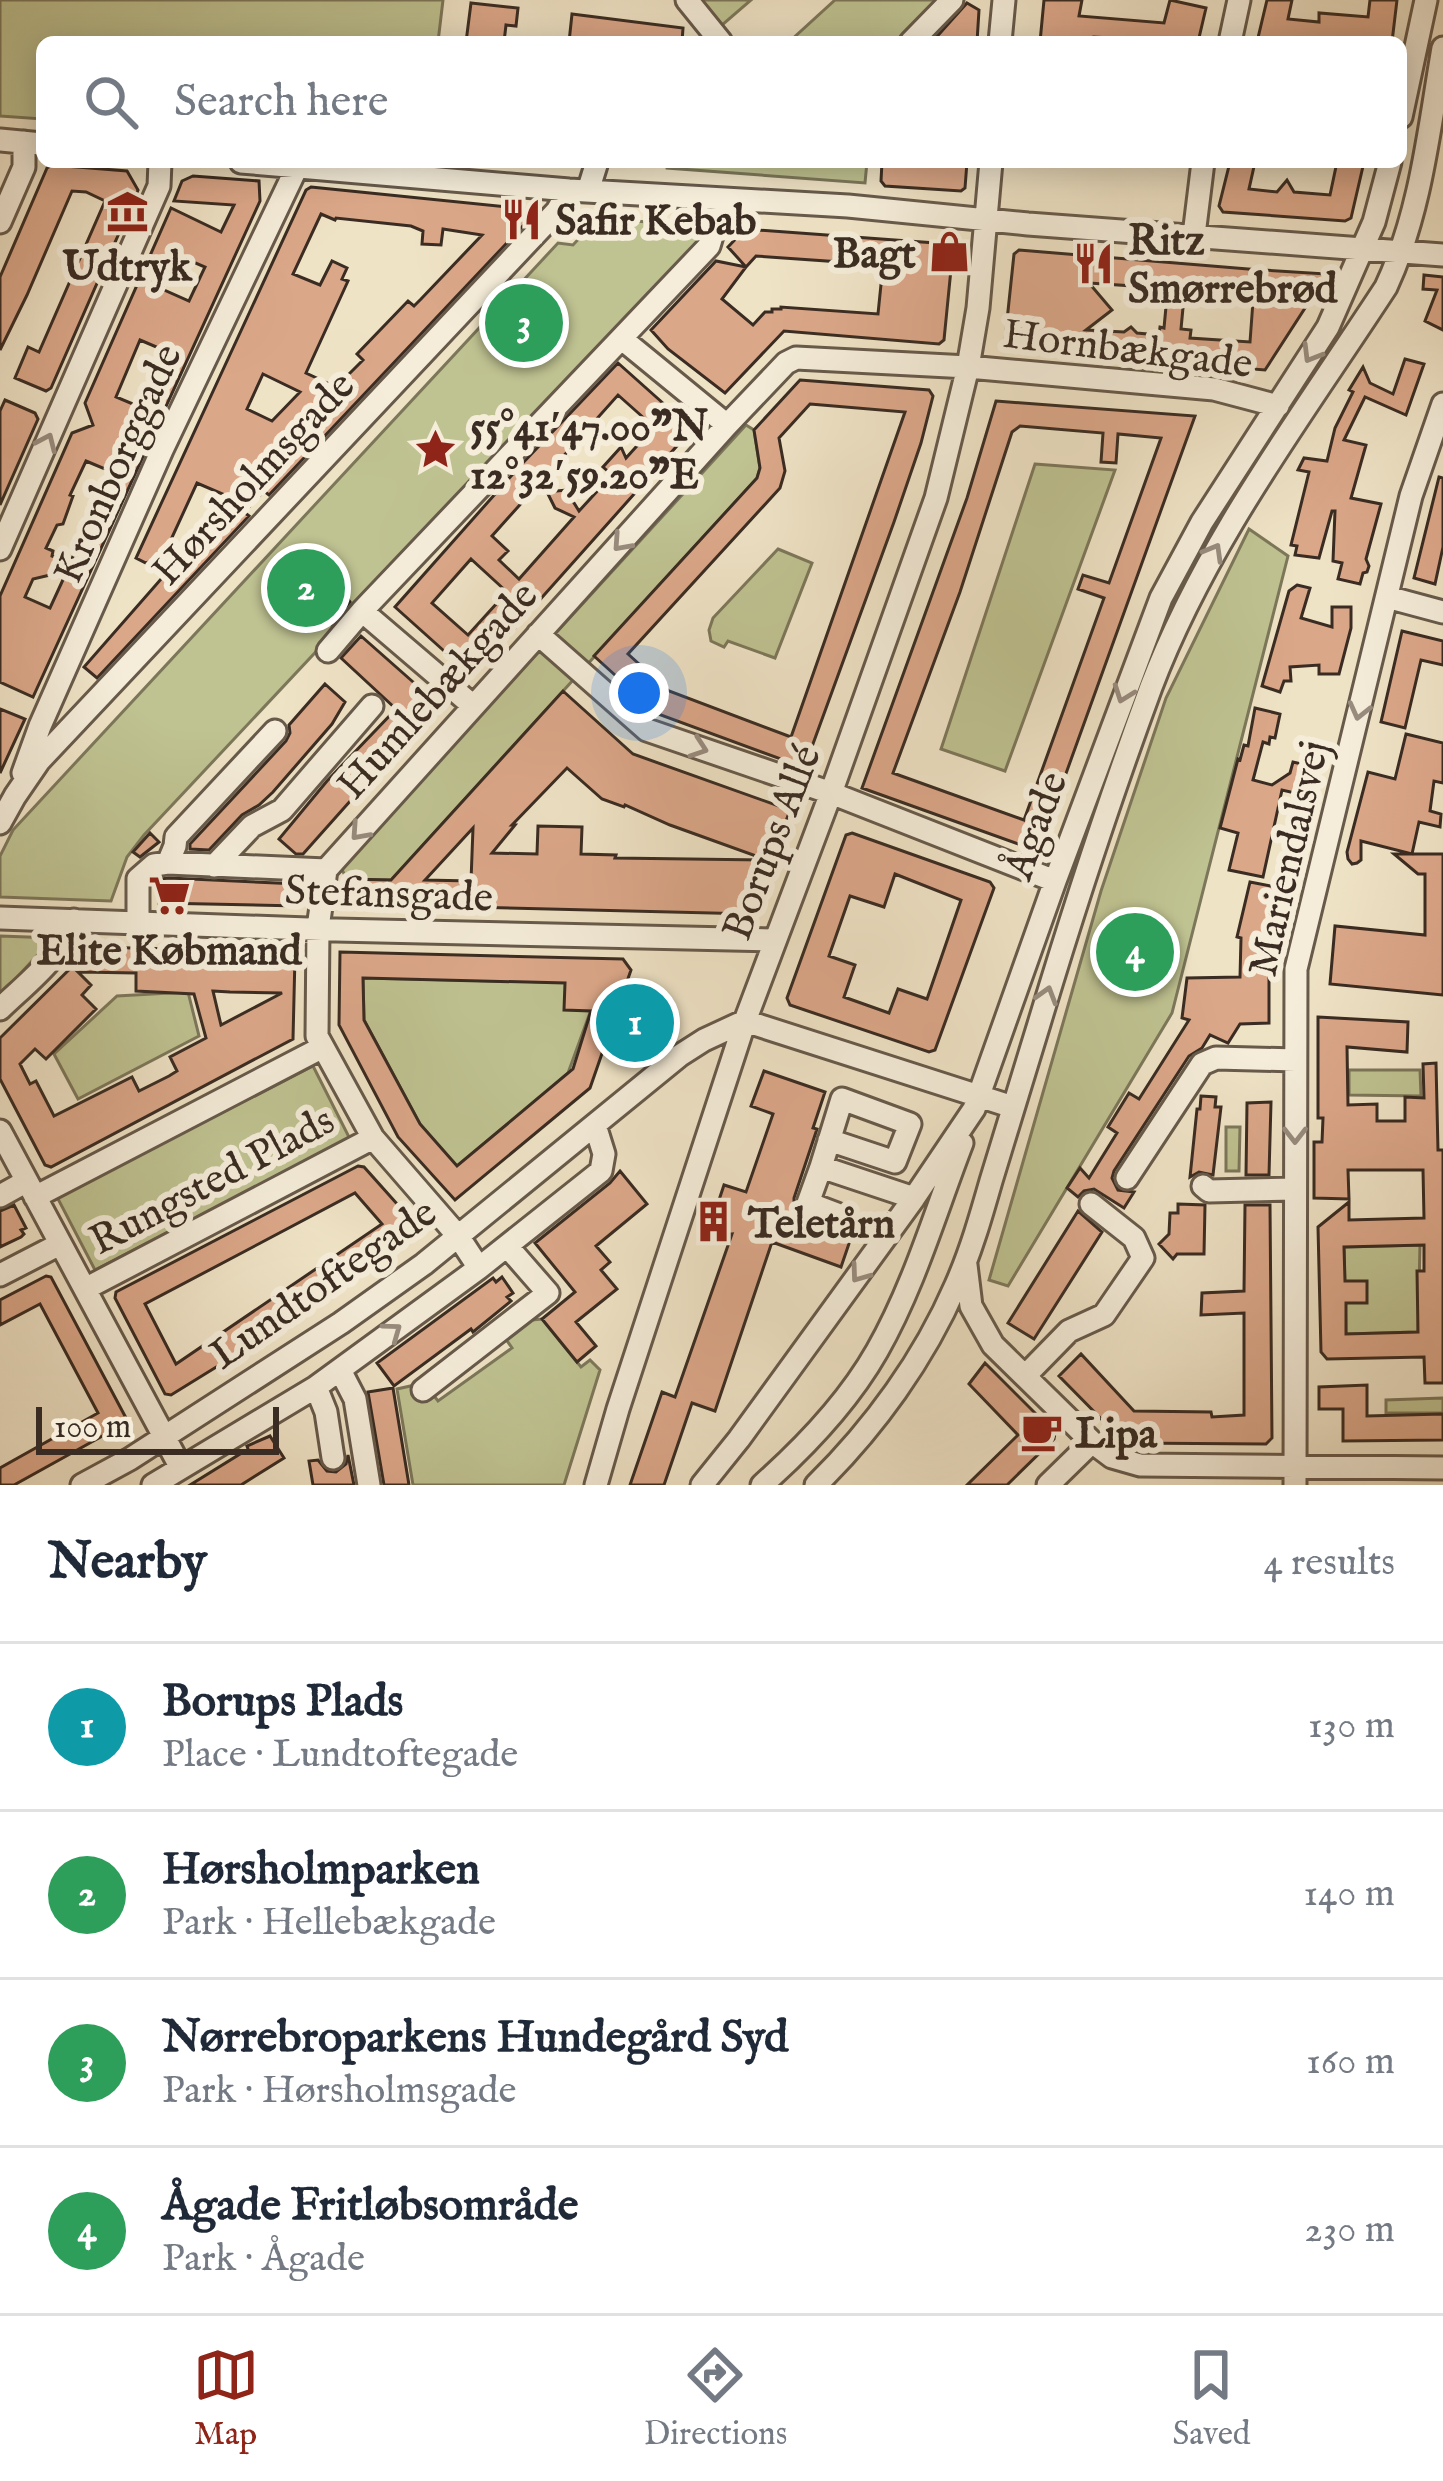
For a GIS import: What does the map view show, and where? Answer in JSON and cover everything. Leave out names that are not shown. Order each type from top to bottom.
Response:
[{"type":"street","points":[[687,0],[721,36]]},
{"type":"street","points":[[917,36],[952,0]]},
{"type":"street","points":[[1001,36],[1004,0]]},
{"type":"street","points":[[1231,36],[1239,0]]},
{"type":"street","points":[[1407,72],[1426,0]]},
{"type":"street","name":"Ågade","points":[[816,1485],[896,1390],[966,1262],[1066,932],[1152,686],[1184,608],[1234,518],[1386,287],[1403,251],[1425,158],[1443,48]]},
{"type":"street","points":[[0,140],[33,143],[0,222]]},
{"type":"street","points":[[0,549],[160,186],[160,168]]},
{"type":"street","name":"Kronborggade","points":[[14,796],[40,726],[162,450],[297,168]]},
{"type":"street","points":[[309,168],[1443,255]]},
{"type":"street","points":[[578,190],[593,168]]},
{"type":"street","name":"Borups Allé","points":[[596,1485],[745,1021],[936,497],[978,308],[990,168]]},
{"type":"street","points":[[1194,236],[1202,168]]},
{"type":"street","name":"Ågade","points":[[702,1485],[914,1198],[977,1102],[1161,598],[1202,522],[1328,327],[1380,206],[1389,168]]},
{"type":"street","name":"Hørsholmsgade","points":[[0,823],[39,761],[578,190]]},
{"type":"street","points":[[328,651],[709,246],[723,199]]},
{"type":"street","points":[[622,339],[727,424]]},
{"type":"street","name":"Humlebækgade","points":[[326,870],[786,363],[796,358],[968,367]]},
{"type":"street","name":"Hornbækgade","points":[[968,367],[1214,388],[1278,406]]},
{"type":"street","name":"Mariendalsvej","points":[[1294,1475],[1296,969],[1411,496],[1443,404]]},
{"type":"street","points":[[1387,597],[1443,612]]},
{"type":"street","points":[[362,610],[472,705]]},
{"type":"street","points":[[538,634],[646,730],[831,793],[1055,880]]},
{"type":"street","points":[[214,866],[252,826],[282,810],[372,706]]},
{"type":"street","points":[[168,863],[176,837],[275,731]]},
{"type":"street","points":[[137,924],[138,879],[154,865],[326,870],[319,928],[317,1036],[373,1138],[458,1236],[479,1268]]},
{"type":"street","name":"Stefansgade","points":[[0,918],[775,940]]},
{"type":"street","points":[[0,1009],[54,958],[74,920]]},
{"type":"street","points":[[745,1021],[977,1102],[1013,1107]]},
{"type":"street","name":"Lundtoftegade","points":[[82,1485],[341,1323],[458,1236],[679,1056],[745,1021]]},
{"type":"street","name":"Rungsted Plads","points":[[0,1196],[31,1189],[323,1047]]},
{"type":"street","points":[[1127,1178],[1202,1064],[1216,1058],[1295,1060]]},
{"type":"street","points":[[769,1479],[839,1405],[876,1352],[905,1295],[977,1102]]},
{"type":"street","name":"Lundtoftegade","points":[[154,1485],[316,1387],[602,1171],[604,1154],[595,1125]]},
{"type":"street","points":[[0,1131],[181,1468]]},
{"type":"street","name":"Rungsted Plads","points":[[85,1289],[373,1138]]},
{"type":"street","points":[[829,1140],[808,1203],[837,1214]]},
{"type":"street","points":[[821,1167],[914,1198]]},
{"type":"street","points":[[1203,1186],[1208,1190],[1295,1189]]},
{"type":"street","points":[[1026,1375],[1070,1331],[1104,1315],[1143,1258],[1135,1238],[1091,1204]]},
{"type":"street","points":[[0,1275],[60,1244]]},
{"type":"street","points":[[423,1390],[548,1293],[507,1246]]},
{"type":"street","points":[[966,1262],[971,1306],[993,1345],[1092,1442],[1149,1475],[1443,1468]]},
{"type":"street","points":[[340,1370],[355,1400],[369,1485]]},
{"type":"street","points":[[316,1387],[326,1412],[333,1458]]},
{"type":"street","points":[[1048,1485],[1092,1442]]},
{"type":"green space","points":[[0,0],[443,0],[439,36],[36,36],[36,119],[0,116]]},
{"type":"green space","points":[[697,0],[751,0],[721,26]]},
{"type":"green space","points":[[835,0],[945,0],[909,36],[796,36]]},
{"type":"green space","points":[[667,168],[866,168],[865,183]]},
{"type":"green space","points":[[598,218],[709,227],[674,270],[144,835],[127,857],[111,901],[0,897],[0,856],[13,830],[558,243],[573,245]]},
{"type":"green space","points":[[746,425],[754,430],[760,468],[757,478],[391,880],[347,879],[341,868]]},
{"type":"green space","points":[[1035,464],[1115,470],[1005,771],[941,749]]},
{"type":"green space","points":[[1249,529],[1288,556],[1172,1013],[1008,1286],[989,1280],[1101,891],[1166,698]]},
{"type":"green space","points":[[778,549],[812,563],[775,658],[728,641],[724,647],[711,641],[713,618]]},
{"type":"green space","points":[[0,936],[53,938],[0,996]]},
{"type":"green space","points":[[363,978],[596,983],[599,988],[568,1073],[457,1166],[420,1124],[364,1020]]},
{"type":"green space","points":[[188,992],[199,1036],[78,1099],[54,1054],[117,996]]},
{"type":"green space","points":[[313,1066],[350,1139],[95,1270],[57,1197]]},
{"type":"green space","points":[[1349,1070],[1420,1070],[1421,1096],[1349,1095]]},
{"type":"green space","points":[[1226,1127],[1240,1127],[1239,1171],[1226,1171]]},
{"type":"green space","points":[[1420,1245],[1418,1332],[1346,1334],[1344,1247]]},
{"type":"green space","points":[[542,1319],[581,1367],[590,1360],[600,1370],[564,1485],[413,1485],[397,1389],[424,1383],[438,1401],[512,1348],[503,1335],[522,1321]]},
{"type":"green space","points":[[1443,1398],[1443,1413],[1386,1413],[1386,1400]]},
{"type":"building","points":[[1044,0],[1082,0],[1079,16],[1164,23],[1170,0],[1206,8],[1199,36],[1041,36]]},
{"type":"building","points":[[1267,0],[1292,0],[1288,19],[1319,22],[1319,13],[1368,17],[1370,0],[1397,0],[1393,36],[1258,36]]},
{"type":"building","points":[[471,3],[518,8],[516,26],[506,25],[505,36],[467,36]]},
{"type":"building","points":[[967,3],[979,10],[977,36],[937,36]]},
{"type":"building","points":[[572,14],[683,28],[682,36],[570,36]]},
{"type":"building","points":[[47,168],[127,171],[138,190],[46,391],[15,378],[28,347],[39,352],[105,201],[72,191],[0,350],[0,277]]},
{"type":"building","points":[[882,168],[967,168],[961,191],[885,186]]},
{"type":"building","points":[[1228,168],[1254,168],[1249,189],[1277,192],[1287,180],[1294,192],[1330,195],[1336,168],[1363,168],[1351,218],[1345,221],[1223,212],[1219,206]]},
{"type":"building","points":[[193,176],[259,181],[260,201],[33,697],[0,682],[0,596],[72,433],[93,425],[85,403],[171,208],[221,232],[234,205],[174,201],[182,181]],"holes":[[[177,255],[205,267],[189,301],[162,289]],[[140,340],[166,351],[140,407],[116,397]],[[86,461],[110,471],[70,563],[52,556],[53,551],[46,548],[57,525],[63,524]],[[67,571],[50,608],[25,597],[33,579]]]},
{"type":"building","points":[[306,190],[538,210],[269,495],[264,491],[244,512],[249,516],[97,678],[84,667],[232,498],[197,483],[163,557],[146,563],[136,558]],"holes":[[[321,214],[335,220],[411,226],[423,231],[422,244],[441,245],[443,229],[482,235],[414,306],[408,301],[357,354],[363,360],[336,387],[306,373],[348,281],[342,279],[347,268],[332,261],[320,285],[293,274]],[[263,374],[300,392],[272,421],[247,409]]]},
{"type":"building","points":[[745,229],[949,244],[953,249],[944,340],[939,344],[784,331],[725,393],[651,330],[716,261],[746,267],[728,247]],"holes":[[[756,256],[883,265],[878,314],[781,307],[765,312],[753,325],[722,299]]]},
{"type":"building","points":[[1019,250],[1327,274],[1265,370],[1004,349],[1014,254]],"holes":[[[1089,283],[1147,287],[1146,294],[1167,296],[1164,328],[1160,327],[1159,335],[1137,333],[1131,327],[1124,332],[1086,330],[1112,310]],[[1195,290],[1226,293],[1225,300],[1253,301],[1250,342],[1190,338],[1191,330],[1181,329],[1184,297],[1194,298]]]},
{"type":"building","points":[[1424,275],[1443,277],[1443,330],[1425,321],[1437,290],[1423,289]]},
{"type":"building","points":[[1405,359],[1424,364],[1406,415],[1365,397],[1344,440],[1366,445],[1351,498],[1381,504],[1366,559],[1367,572],[1360,584],[1338,579],[1342,563],[1333,561],[1335,511],[1319,558],[1295,555],[1297,546],[1291,545],[1309,472],[1298,470],[1304,458],[1327,461],[1335,428],[1353,392],[1349,390],[1363,367],[1370,383],[1393,394]]},
{"type":"building","points":[[618,363],[692,429],[472,676],[395,607]],"holes":[[[618,395],[654,427],[626,458],[621,447],[603,467],[612,475],[579,511],[566,490],[547,492],[555,508],[574,517],[519,579],[499,560],[508,551],[492,536]],[[471,559],[507,592],[468,635],[432,603]]]},
{"type":"building","points":[[800,380],[929,390],[933,396],[894,522],[806,763],[800,766],[658,714],[594,656],[757,478],[760,468],[754,430]],"holes":[[[810,404],[905,412],[791,737],[669,691],[628,654],[780,488],[785,471],[779,438]]]},
{"type":"building","points":[[5,400],[35,413],[38,419],[0,505],[0,411]]},
{"type":"building","points":[[996,401],[1195,416],[1038,851],[862,788],[967,498]],"holes":[[[1020,426],[1103,433],[1101,462],[1116,463],[1118,434],[1161,438],[1109,583],[1083,575],[1078,589],[1104,598],[1024,820],[893,773],[960,592],[1012,432]]]},
{"type":"building","points":[[1439,477],[1443,478],[1443,547],[1435,584],[1414,578]]},
{"type":"building","points":[[315,553],[350,602],[331,624],[292,569]]},
{"type":"building","points":[[1297,585],[1310,588],[1301,618],[1332,627],[1332,607],[1351,607],[1351,628],[1339,674],[1319,674],[1319,665],[1290,667],[1291,681],[1284,681],[1280,692],[1262,686],[1289,591]]},
{"type":"building","points":[[1402,631],[1443,641],[1443,665],[1421,660],[1405,728],[1381,722]]},
{"type":"building","points":[[361,636],[438,704],[420,724],[415,720],[395,739],[401,744],[303,854],[296,854],[279,839],[396,709],[341,658]]},
{"type":"building","points":[[325,684],[345,702],[332,724],[273,792],[242,815],[209,850],[190,849],[286,741],[289,725]]},
{"type":"building","points":[[563,691],[633,754],[790,810],[752,914],[345,904],[347,879],[391,880]],"holes":[[[567,768],[602,799],[767,860],[581,854],[582,827],[538,826],[537,854],[492,853]],[[473,828],[471,881],[425,880]]]},
{"type":"building","points":[[1255,708],[1280,714],[1275,738],[1270,737],[1269,744],[1263,742],[1253,780],[1272,785],[1290,773],[1293,762],[1315,767],[1308,796],[1282,790],[1263,877],[1229,870],[1238,833],[1220,828],[1238,759],[1244,745],[1248,746]]},
{"type":"building","points":[[0,709],[25,719],[0,773]]},
{"type":"building","points":[[1406,734],[1443,743],[1443,783],[1434,781],[1430,811],[1441,814],[1440,827],[1419,822],[1412,854],[1361,841],[1361,860],[1352,864],[1347,852],[1368,772],[1395,779]]},
{"type":"building","points":[[150,833],[159,842],[140,857],[133,852]]},
{"type":"building","points":[[852,833],[990,882],[994,888],[935,1050],[929,1052],[790,1005],[787,998],[846,835]],"holes":[[[895,874],[961,900],[927,999],[898,989],[889,1013],[844,997],[855,965],[829,956],[850,896],[884,907]]]},
{"type":"building","points":[[1394,854],[1443,854],[1443,995],[1330,984],[1335,926],[1425,935],[1425,874],[1418,874]]},
{"type":"building","points":[[160,879],[298,884],[298,906],[159,903]]},
{"type":"building","points":[[1250,882],[1276,887],[1259,957],[1269,957],[1269,1023],[1240,1024],[1228,1043],[1210,1035],[1189,1056],[1114,1171],[1118,1190],[1134,1192],[1124,1208],[1094,1189],[1078,1197],[1067,1188],[1080,1168],[1089,1178],[1117,1133],[1108,1127],[1129,1093],[1139,1099],[1189,1020],[1182,1018],[1187,978],[1240,977],[1241,938],[1237,937]]},
{"type":"building","points":[[92,947],[291,952],[295,956],[293,1039],[51,1167],[45,1165],[0,1079],[0,1038]],"holes":[[[78,972],[136,973],[136,991],[194,994],[206,1038],[170,1057],[177,1071],[169,1076],[139,1091],[132,1077],[54,1116],[36,1081],[30,1084],[20,1064],[35,1049],[46,1059],[96,1009],[82,995],[91,985]],[[213,991],[230,992],[282,993],[221,1025]]]},
{"type":"building","points":[[340,952],[623,959],[631,970],[590,1088],[455,1200],[398,1137],[339,1025]],"holes":[[[363,978],[565,983],[564,1010],[591,1011],[573,1069],[457,1166],[420,1124],[364,1020]]]},
{"type":"building","points":[[1318,1017],[1408,1022],[1407,1052],[1347,1047],[1348,1105],[1377,1104],[1377,1121],[1405,1121],[1405,1097],[1424,1098],[1423,1064],[1436,1063],[1438,1150],[1443,1150],[1443,1383],[1425,1383],[1424,1357],[1327,1359],[1321,1352],[1318,1227],[1349,1202],[1349,1220],[1424,1218],[1423,1170],[1348,1170],[1349,1199],[1314,1198],[1314,1142],[1322,1142],[1323,1118],[1318,1118]],"holes":[[[1424,1245],[1424,1271],[1417,1271],[1418,1332],[1346,1334],[1346,1303],[1367,1303],[1367,1281],[1345,1281],[1344,1247]]]},
{"type":"building","points":[[764,1071],[825,1092],[794,1207],[802,1216],[832,1228],[854,1229],[841,1267],[772,1242],[715,1411],[692,1403],[664,1485],[630,1485],[662,1392],[675,1397],[732,1234],[707,1236],[699,1229],[699,1212],[709,1203],[718,1203],[724,1185],[746,1192],[773,1114],[751,1106]]},
{"type":"building","points":[[1201,1096],[1216,1097],[1215,1107],[1221,1107],[1213,1175],[1199,1172],[1190,1177],[1197,1109]]},
{"type":"building","points":[[1271,1102],[1269,1175],[1246,1175],[1247,1103]]},
{"type":"building","points":[[358,1166],[415,1224],[415,1230],[171,1395],[165,1394],[116,1292]],"holes":[[[355,1193],[382,1224],[176,1364],[145,1304]]]},
{"type":"building","points":[[620,1171],[647,1204],[596,1246],[610,1262],[601,1270],[617,1289],[576,1322],[596,1346],[577,1362],[542,1319],[575,1292],[535,1243]]},
{"type":"building","points":[[1178,1204],[1205,1205],[1204,1254],[1177,1254],[1173,1259],[1159,1244],[1169,1234],[1170,1213],[1178,1213]]},
{"type":"building","points":[[14,1205],[26,1228],[21,1230],[24,1234],[0,1247],[0,1211]]},
{"type":"building","points":[[1245,1205],[1270,1205],[1272,1438],[1266,1444],[1125,1443],[1059,1376],[1081,1354],[1134,1411],[1244,1415],[1244,1313],[1201,1315],[1202,1293],[1244,1291]]},
{"type":"building","points":[[1078,1211],[1102,1232],[1034,1339],[1008,1323]]},
{"type":"building","points":[[51,1277],[126,1418],[124,1424],[14,1485],[0,1485],[0,1468],[98,1413],[40,1304],[0,1325],[0,1300]]},
{"type":"building","points":[[502,1277],[513,1293],[507,1297],[511,1301],[394,1386],[377,1363],[493,1278],[496,1282]]},
{"type":"building","points":[[985,1363],[1055,1433],[1007,1485],[967,1485],[1018,1435],[969,1384]]},
{"type":"building","points":[[1367,1385],[1367,1416],[1443,1414],[1443,1440],[1343,1441],[1343,1409],[1319,1409],[1319,1387]]},
{"type":"building","points":[[393,1388],[409,1485],[384,1485],[368,1392]]},
{"type":"building","points":[[270,1436],[284,1458],[241,1485],[190,1485],[247,1446]]},
{"type":"building","points":[[348,1455],[354,1485],[313,1485],[309,1461],[318,1460],[327,1471],[336,1472]]},
{"type":"place","name":"Udtryk","points":[[127,211]]},
{"type":"place","name":"Safir Kebab","points":[[521,219]]},
{"type":"place","name":"Bagt","points":[[950,252]]},
{"type":"place","name":"Ritz Smørrebrød","points":[[1094,263]]},
{"type":"place","name":"Nørrebroparkens Hundegård Syd","points":[[524,323]]},
{"type":"place","name":"55°41′47.00\"N 12°32′59.20\"E","points":[[436,449]]},
{"type":"place","name":"Hørsholmparken","points":[[306,588]]},
{"type":"place","name":"Elite Købmand","points":[[169,895]]},
{"type":"place","name":"Ågade Fritløbsområde","points":[[1135,952]]},
{"type":"place","name":"Borups Plads","points":[[635,1023]]},
{"type":"place","name":"Teletårn","points":[[714,1222]]},
{"type":"place","name":"Lipa","points":[[1041,1432]]}]
